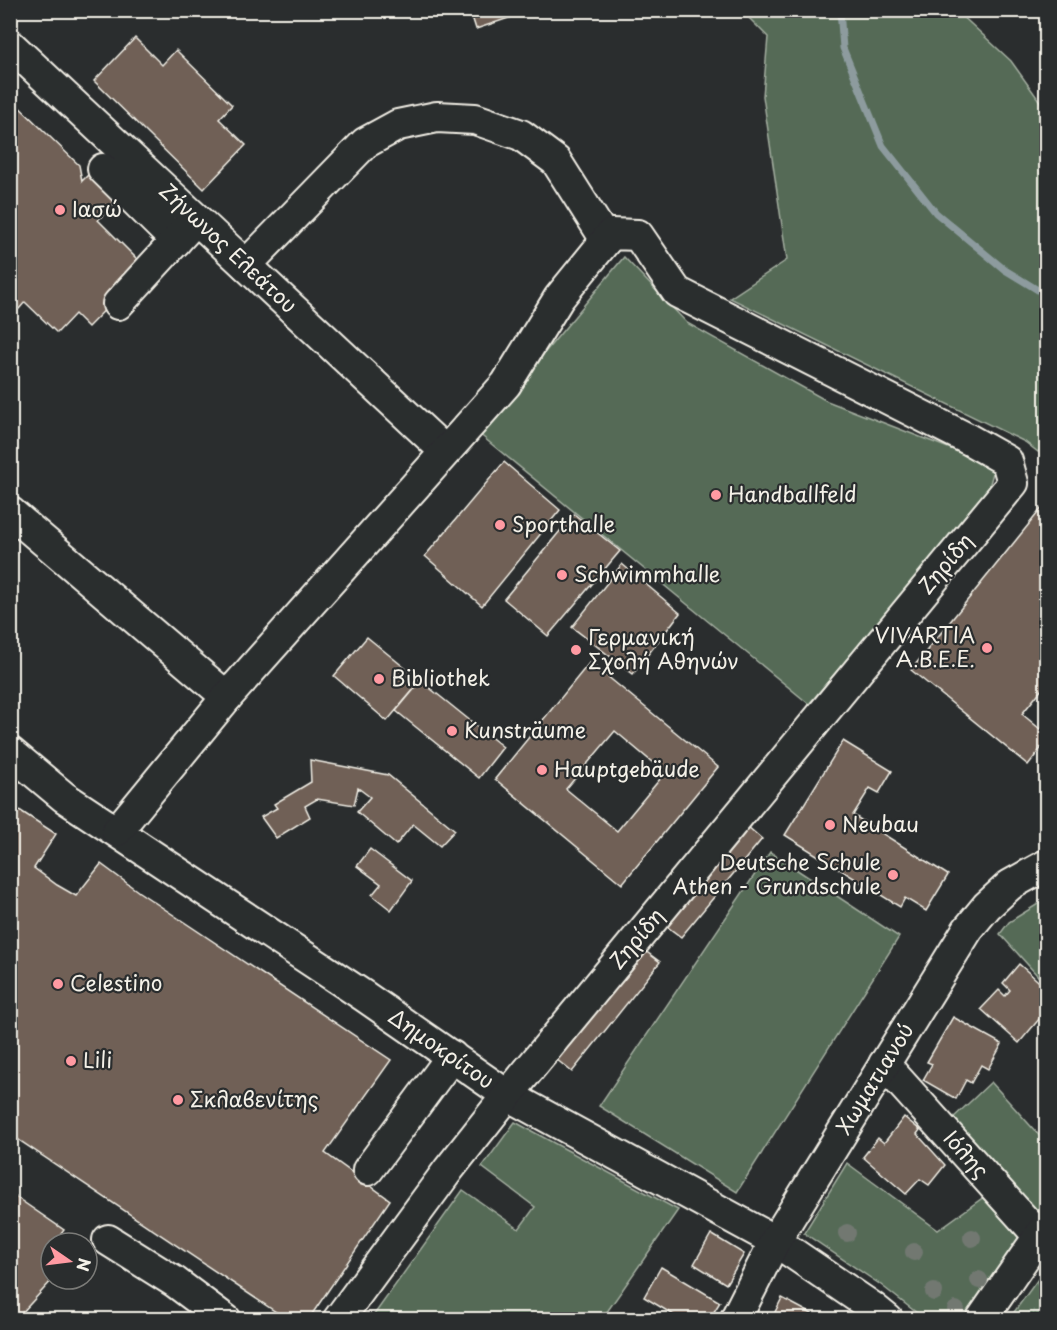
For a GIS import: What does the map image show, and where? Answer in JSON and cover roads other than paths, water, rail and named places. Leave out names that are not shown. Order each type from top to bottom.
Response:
[{"type":"street","name":"Ζήνωνος Ελεάτου","points":[[10,45],[445,451]]},
{"type":"street","points":[[117,831],[227,697],[506,384],[559,298],[606,240],[556,161],[520,135],[475,119],[437,117],[398,125],[365,143],[246,265]]},
{"type":"street","points":[[104,169],[176,241]]},
{"type":"street","points":[[118,304],[196,219]]},
{"type":"street","name":"Ζηρίδη","points":[[338,1320],[449,1169],[507,1095],[1013,483],[1007,460],[677,292],[638,235],[611,234],[606,240]]},
{"type":"street","points":[[10,512],[227,697]]},
{"type":"street","name":"Δημοκρίτου","points":[[10,752],[64,797],[507,1095],[775,1241],[872,1306],[888,1320]]},
{"type":"street","name":"Χωματιανού","points":[[735,1320],[775,1241],[968,929],[987,906],[1010,885],[1047,865]]},
{"type":"street","points":[[368,1170],[452,1056]]},
{"type":"street","name":"Ιόλης","points":[[884,1064],[1044,1235]]},
{"type":"street","points":[[981,1320],[1044,1235]]},
{"type":"street","points":[[108,1240],[175,1282],[226,1320]]},
{"type":"waterway","points":[[840,10],[843,48],[883,146],[936,213],[1005,270],[1046,295]]},
{"type":"place","name":"Ιασώ","points":[[60,210]]},
{"type":"place","name":"Handballfeld","points":[[716,495]]},
{"type":"place","name":"Sporthalle","points":[[500,525]]},
{"type":"place","name":"Schwimmhalle","points":[[562,575]]},
{"type":"place","name":"VIVARTIA A.B.E.E.","points":[[987,648]]},
{"type":"place","name":"Γερμανική Σχολή Αθηνών","points":[[576,650]]},
{"type":"place","name":"Bibliothek","points":[[379,679]]},
{"type":"place","name":"Kunsträume","points":[[452,731]]},
{"type":"place","name":"Hauptgebäude","points":[[542,770]]},
{"type":"place","name":"Neubau","points":[[830,825]]},
{"type":"place","name":"Deutsche Schule Athen - Grundschule","points":[[893,875]]},
{"type":"place","name":"Celestino","points":[[58,984]]},
{"type":"place","name":"Lili","points":[[71,1061]]},
{"type":"place","name":"Σκλαβενίτης","points":[[178,1100]]}]
